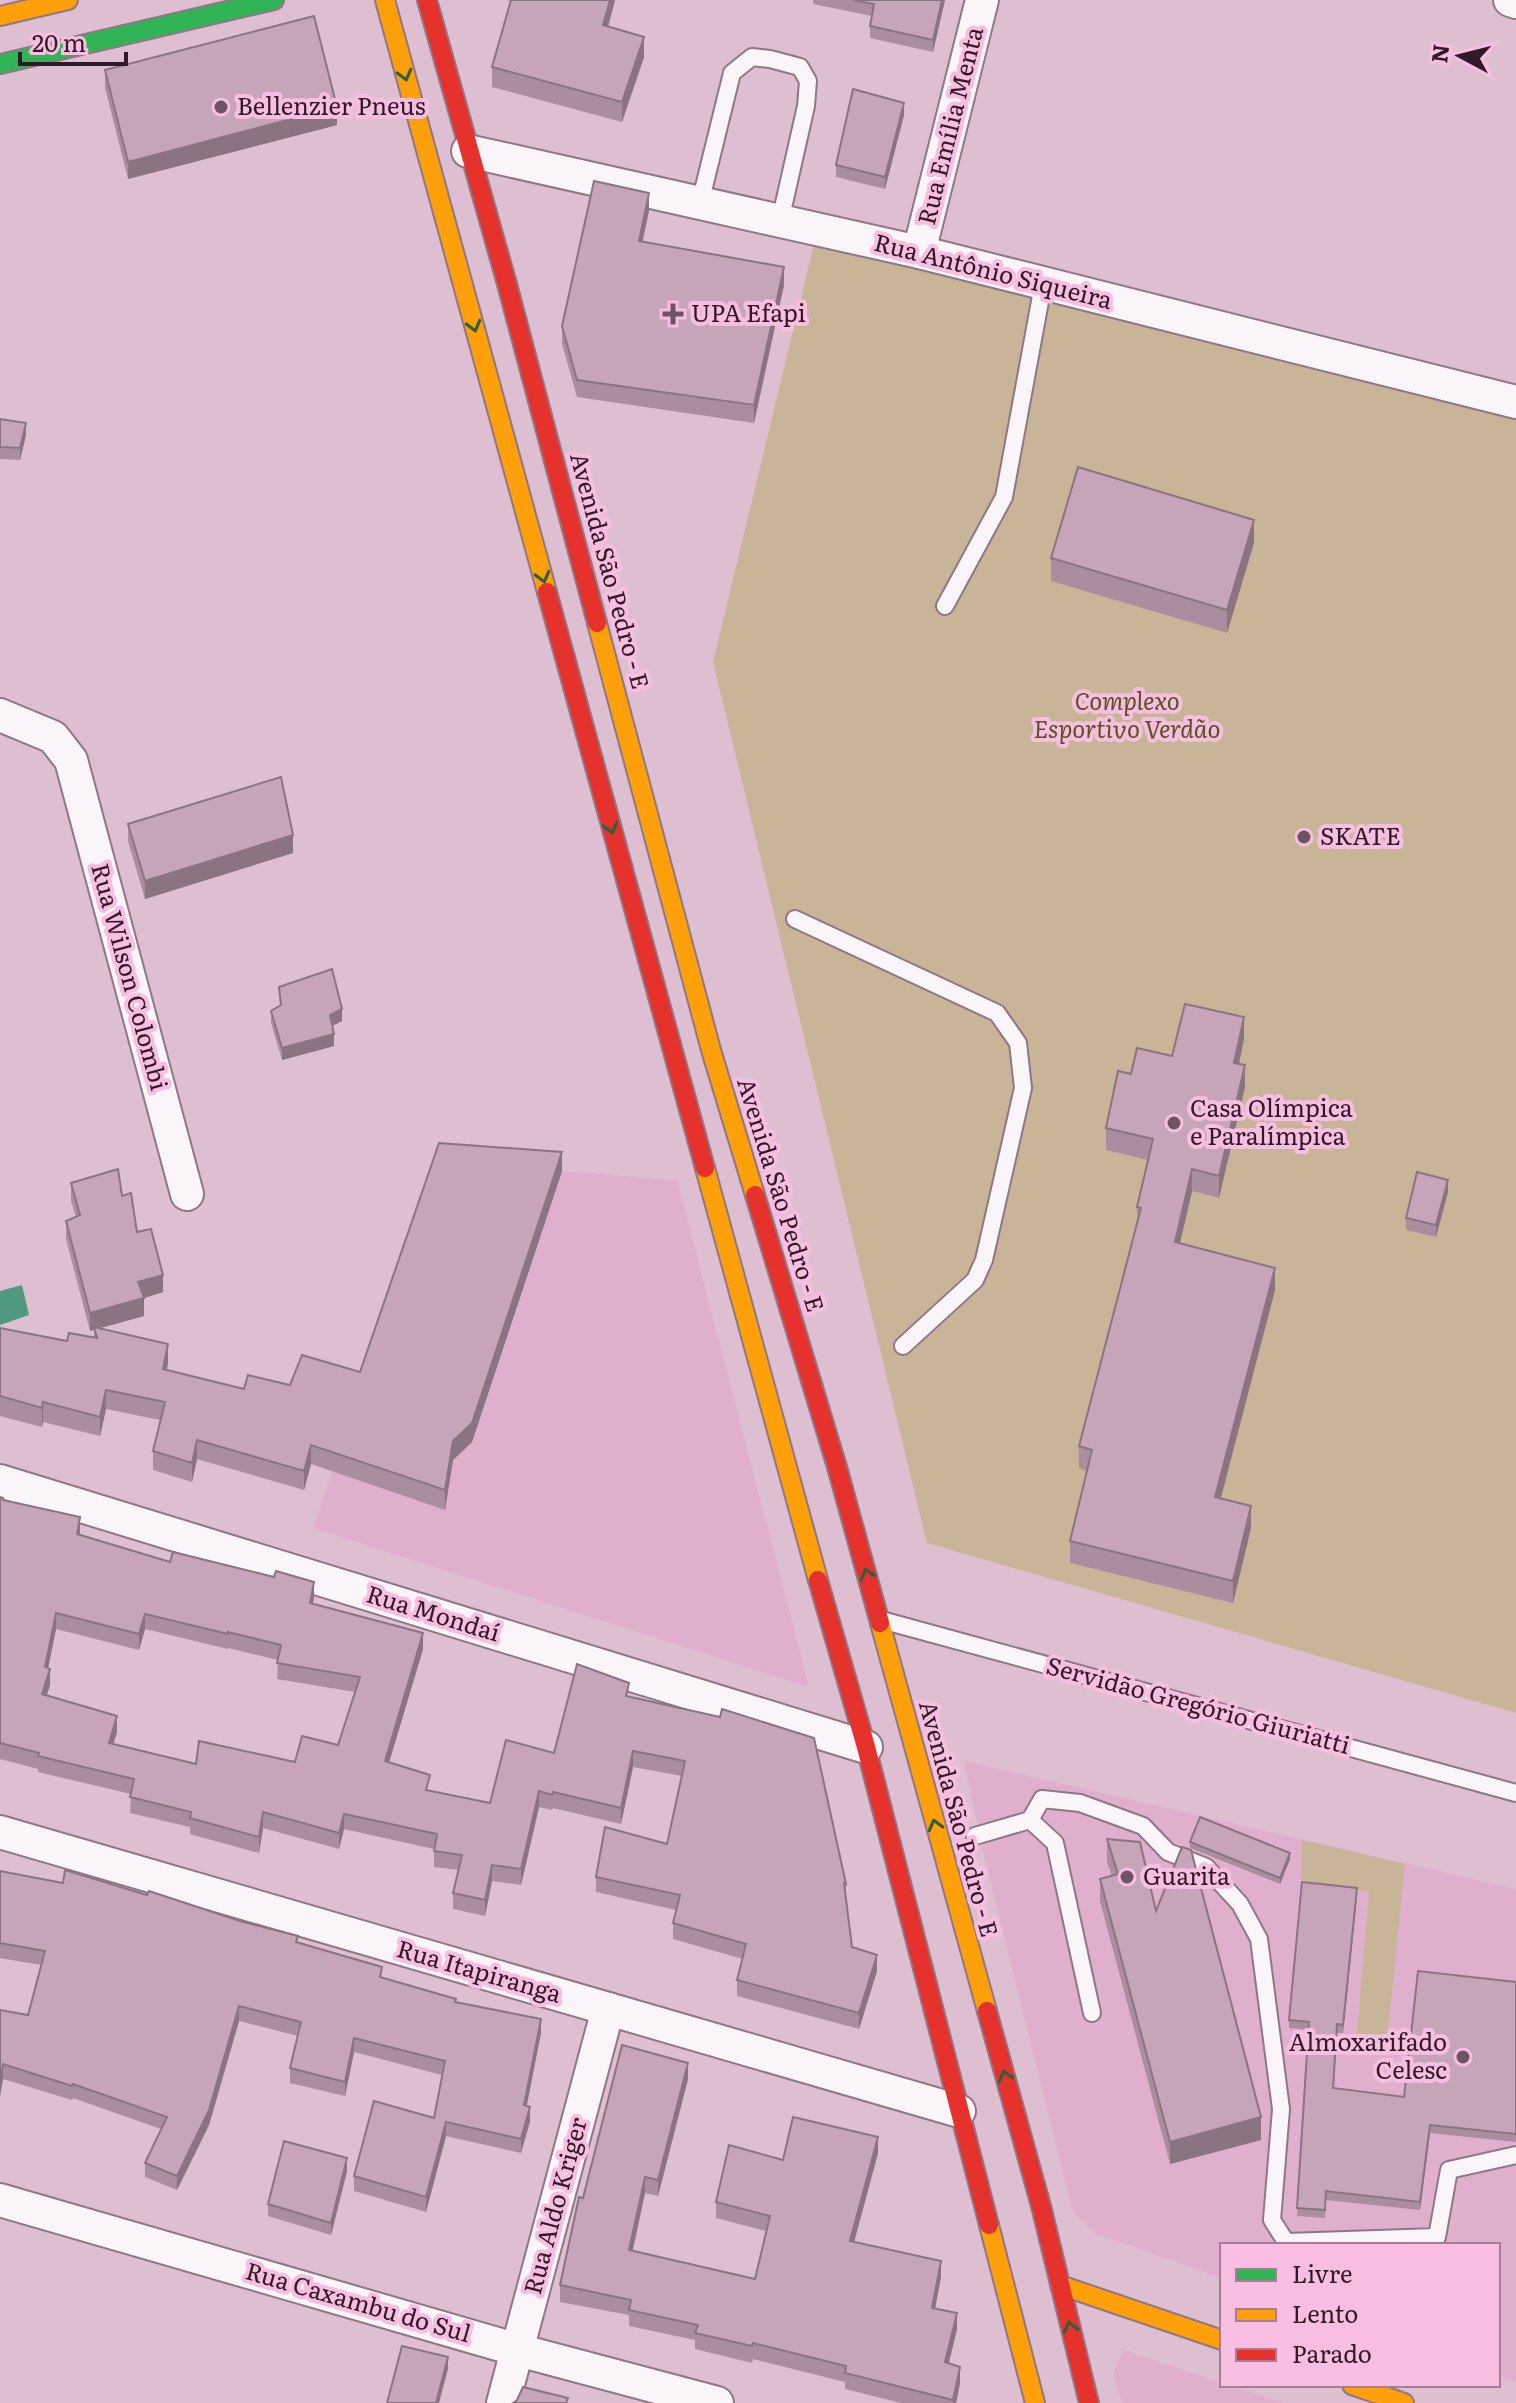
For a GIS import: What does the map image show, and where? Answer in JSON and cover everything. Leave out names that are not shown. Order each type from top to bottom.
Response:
[{"type":"main road","points":[[0,16],[68,0]]},
{"type":"main road","points":[[0,64],[274,0]]},
{"type":"main road","points":[[385,0],[866,1747],[1035,2403]]},
{"type":"main road","name":"Avenida São Pedro - E","points":[[427,0],[507,284],[711,1050],[880,1620],[1041,2206],[1089,2403]]},
{"type":"main road","points":[[1060,2285],[1220,2339]]},
{"type":"main road","points":[[1358,2387],[1404,2403]]},
{"type":"street","name":"Rua Emília Menta","points":[[919,252],[982,0]]},
{"type":"street","points":[[1510,0],[1516,2]]},
{"type":"street","name":"Rua Antônio Siqueira","points":[[468,151],[919,252],[1516,402]]},
{"type":"street","name":"Rua Wilson Colombi","points":[[0,715],[53,737],[71,760],[187,1194]]},
{"type":"street","name":"Rua Mondaí","points":[[0,1481],[866,1747]]},
{"type":"street","name":"Rua Itapiranga","points":[[0,1832],[959,2111]]},
{"type":"street","name":"Rua Aldo Kriger","points":[[503,2403],[608,2009]]},
{"type":"street","name":"Rua Caxambu do Sul","points":[[0,2200],[518,2350],[717,2403]]},
{"type":"lane","points":[[700,203],[732,73],[752,57],[770,59],[800,67],[808,81],[806,106],[780,221]]},
{"type":"lane","points":[[945,606],[1004,497],[1043,285]]},
{"type":"lane","points":[[795,919],[997,1013],[1018,1043],[1023,1088],[984,1260],[975,1280],[903,1346]]},
{"type":"lane","name":"Servidão Gregório Giuriatti","points":[[880,1620],[1516,1793]]},
{"type":"lane","points":[[975,1836],[1030,1820],[1042,1799],[1080,1803],[1143,1826],[1168,1852],[1206,1867],[1240,1904],[1259,1939],[1281,2109],[1272,2220],[1286,2242],[1437,2237],[1449,2170],[1516,2155]]},
{"type":"lane","points":[[1030,1820],[1055,1843],[1092,2013]]},
{"type":"shaded area","points":[[439,1162],[677,1180],[809,1687],[313,1528]]},
{"type":"shaded area","points":[[22,1285],[29,1315],[0,1325],[0,1291]]},
{"type":"shaded area","points":[[964,1761],[1516,1889],[1516,2382],[1500,2377],[1500,2243],[1220,2243],[1220,2277],[1094,2233],[1073,2212],[982,1847]]},
{"type":"shaded area","points":[[1124,2350],[1220,2382],[1220,2387],[1235,2387],[1283,2403],[1122,2403],[1113,2373]]},
{"type":"green space","name":"Complexo Esportivo Verdão","points":[[816,236],[1516,409],[1516,1713],[927,1543],[713,662]]},
{"type":"green space","points":[[1302,1840],[1405,1864],[1386,2051],[1356,2047],[1369,1892],[1301,1880]]},
{"type":"building","points":[[511,0],[610,0],[603,25],[644,37],[622,102],[492,67]]},
{"type":"building","points":[[853,0],[942,0],[933,40],[870,26],[874,4]]},
{"type":"building","name":"Bellenzier Pneus","points":[[314,16],[337,107],[128,162],[105,70]]},
{"type":"building","points":[[853,89],[904,103],[885,177],[836,165]]},
{"type":"building","name":"UPA Efapi","points":[[594,181],[649,193],[639,241],[784,267],[754,405],[577,380],[562,326]]},
{"type":"building","points":[[0,419],[26,423],[20,448],[0,447]]},
{"type":"building","points":[[1078,467],[1254,520],[1227,610],[1051,558]]},
{"type":"building","points":[[281,777],[293,835],[145,881],[128,824]]},
{"type":"building","points":[[332,969],[342,1009],[330,1015],[334,1034],[282,1048],[271,1011],[281,1005],[279,987]]},
{"type":"building","points":[[1185,1004],[1244,1017],[1234,1063],[1245,1065],[1219,1176],[1192,1169],[1175,1242],[1275,1268],[1215,1497],[1251,1506],[1233,1581],[1070,1541],[1092,1450],[1079,1446],[1141,1208],[1137,1207],[1153,1139],[1106,1128],[1118,1071],[1131,1074],[1137,1048],[1172,1056]]},
{"type":"building","points":[[439,1143],[562,1152],[472,1423],[453,1441],[445,1490],[311,1445],[304,1471],[197,1440],[192,1463],[153,1451],[165,1402],[106,1390],[100,1417],[43,1402],[42,1408],[0,1396],[0,1328],[67,1341],[69,1333],[97,1338],[94,1327],[168,1344],[163,1369],[244,1389],[248,1375],[290,1385],[302,1355],[360,1372]]},
{"type":"building","points":[[118,1169],[122,1196],[131,1193],[137,1232],[151,1229],[163,1275],[138,1282],[144,1298],[90,1313],[66,1221],[80,1215],[71,1183]]},
{"type":"building","points":[[1417,1172],[1448,1180],[1436,1225],[1406,1218]]},
{"type":"building","points":[[0,1497],[80,1517],[77,1534],[170,1562],[173,1552],[274,1577],[276,1571],[314,1582],[310,1603],[423,1633],[385,1761],[430,1775],[426,1790],[490,1803],[506,1740],[554,1753],[577,1664],[629,1683],[626,1696],[720,1717],[722,1709],[814,1738],[846,1884],[852,1947],[877,1955],[859,2013],[737,1980],[746,1944],[673,1923],[680,1895],[596,1877],[605,1827],[667,1844],[685,1761],[633,1751],[621,1808],[539,1791],[521,1869],[492,1865],[485,1900],[453,1893],[462,1855],[434,1851],[437,1834],[344,1814],[339,1833],[263,1812],[259,1837],[190,1818],[191,1812],[130,1797],[134,1779],[38,1756],[39,1753],[0,1743]],"holes":[[[56,1613],[139,1634],[145,1614],[281,1645],[277,1663],[360,1677],[338,1745],[302,1736],[295,1762],[199,1741],[196,1764],[109,1743],[117,1716],[42,1694],[50,1669],[45,1667]]]},
{"type":"building","points":[[1200,1817],[1290,1853],[1280,1878],[1190,1842]]},
{"type":"building","points":[[1107,1839],[1140,1842],[1156,1911],[1182,1847],[1191,1850],[1261,2117],[1170,2142],[1100,1879],[1118,1874]]},
{"type":"building","points":[[65,1870],[147,1895],[149,1891],[240,1921],[298,1936],[296,1942],[382,1967],[380,1977],[456,1999],[455,2002],[541,2019],[524,2105],[530,2107],[521,2139],[446,2122],[426,2197],[354,2176],[374,2101],[434,2118],[445,2061],[354,2038],[345,2082],[290,2068],[301,2022],[239,2006],[209,2110],[177,2176],[145,2163],[167,2117],[73,2084],[3,2064],[0,2082],[0,2010],[28,2015],[45,1951],[0,1943],[0,1871],[63,1883]]},
{"type":"building","points":[[1302,1882],[1357,1888],[1343,2025],[1337,2024],[1333,2088],[1404,2097],[1418,1971],[1516,1982],[1516,2134],[1430,2125],[1420,2202],[1326,2191],[1325,2210],[1297,2208],[1309,2022],[1289,2020]]},
{"type":"building","points":[[622,2045],[688,2063],[658,2180],[645,2177],[629,2250],[755,2279],[770,2216],[716,2202],[729,2145],[783,2160],[793,2117],[878,2137],[850,2241],[941,2261],[932,2308],[957,2313],[945,2362],[960,2367],[953,2400],[845,2373],[846,2366],[753,2343],[752,2346],[695,2333],[698,2325],[629,2310],[631,2300],[560,2285],[579,2197],[583,2198]]},
{"type":"building","points":[[284,2141],[347,2158],[331,2223],[268,2204]]},
{"type":"building","points":[[402,2346],[448,2357],[436,2403],[387,2403]]},
{"type":"building","points":[[523,2387],[568,2398],[566,2403],[513,2403]]},
{"type":"traffic: fast","points":[[0,64],[274,0]]},
{"type":"traffic: slow","points":[[0,16],[68,0]]},
{"type":"traffic: slow","points":[[385,0],[547,592]]},
{"type":"traffic: slow","points":[[597,623],[711,1050],[755,1195]]},
{"type":"traffic: slow","points":[[705,1168],[818,1580]]},
{"type":"traffic: slow","points":[[880,1623],[987,2011]]},
{"type":"traffic: slow","points":[[989,2225],[1035,2403]]},
{"type":"traffic: slow","points":[[1060,2285],[1220,2339]]},
{"type":"traffic: slow","points":[[1358,2387],[1404,2403]]},
{"type":"traffic: jam","points":[[427,0],[507,284],[597,623]]},
{"type":"traffic: jam","points":[[547,592],[705,1168]]},
{"type":"traffic: jam","points":[[755,1195],[837,1467],[880,1623]]},
{"type":"traffic: jam","points":[[818,1580],[866,1747],[989,2225]]},
{"type":"traffic: jam","points":[[987,2011],[1041,2206],[1089,2403]]},
{"type":"place","name":"Bellenzier Pneus","points":[[221,107]]},
{"type":"place","name":"UPA Efapi","points":[[673,314]]},
{"type":"place","name":"SKATE","points":[[1304,837]]},
{"type":"place","name":"Casa Olímpica e Paralímpica","points":[[1174,1123]]},
{"type":"place","name":"Guarita","points":[[1127,1877]]},
{"type":"place","name":"Almoxarifado Celesc","points":[[1463,2057]]}]
